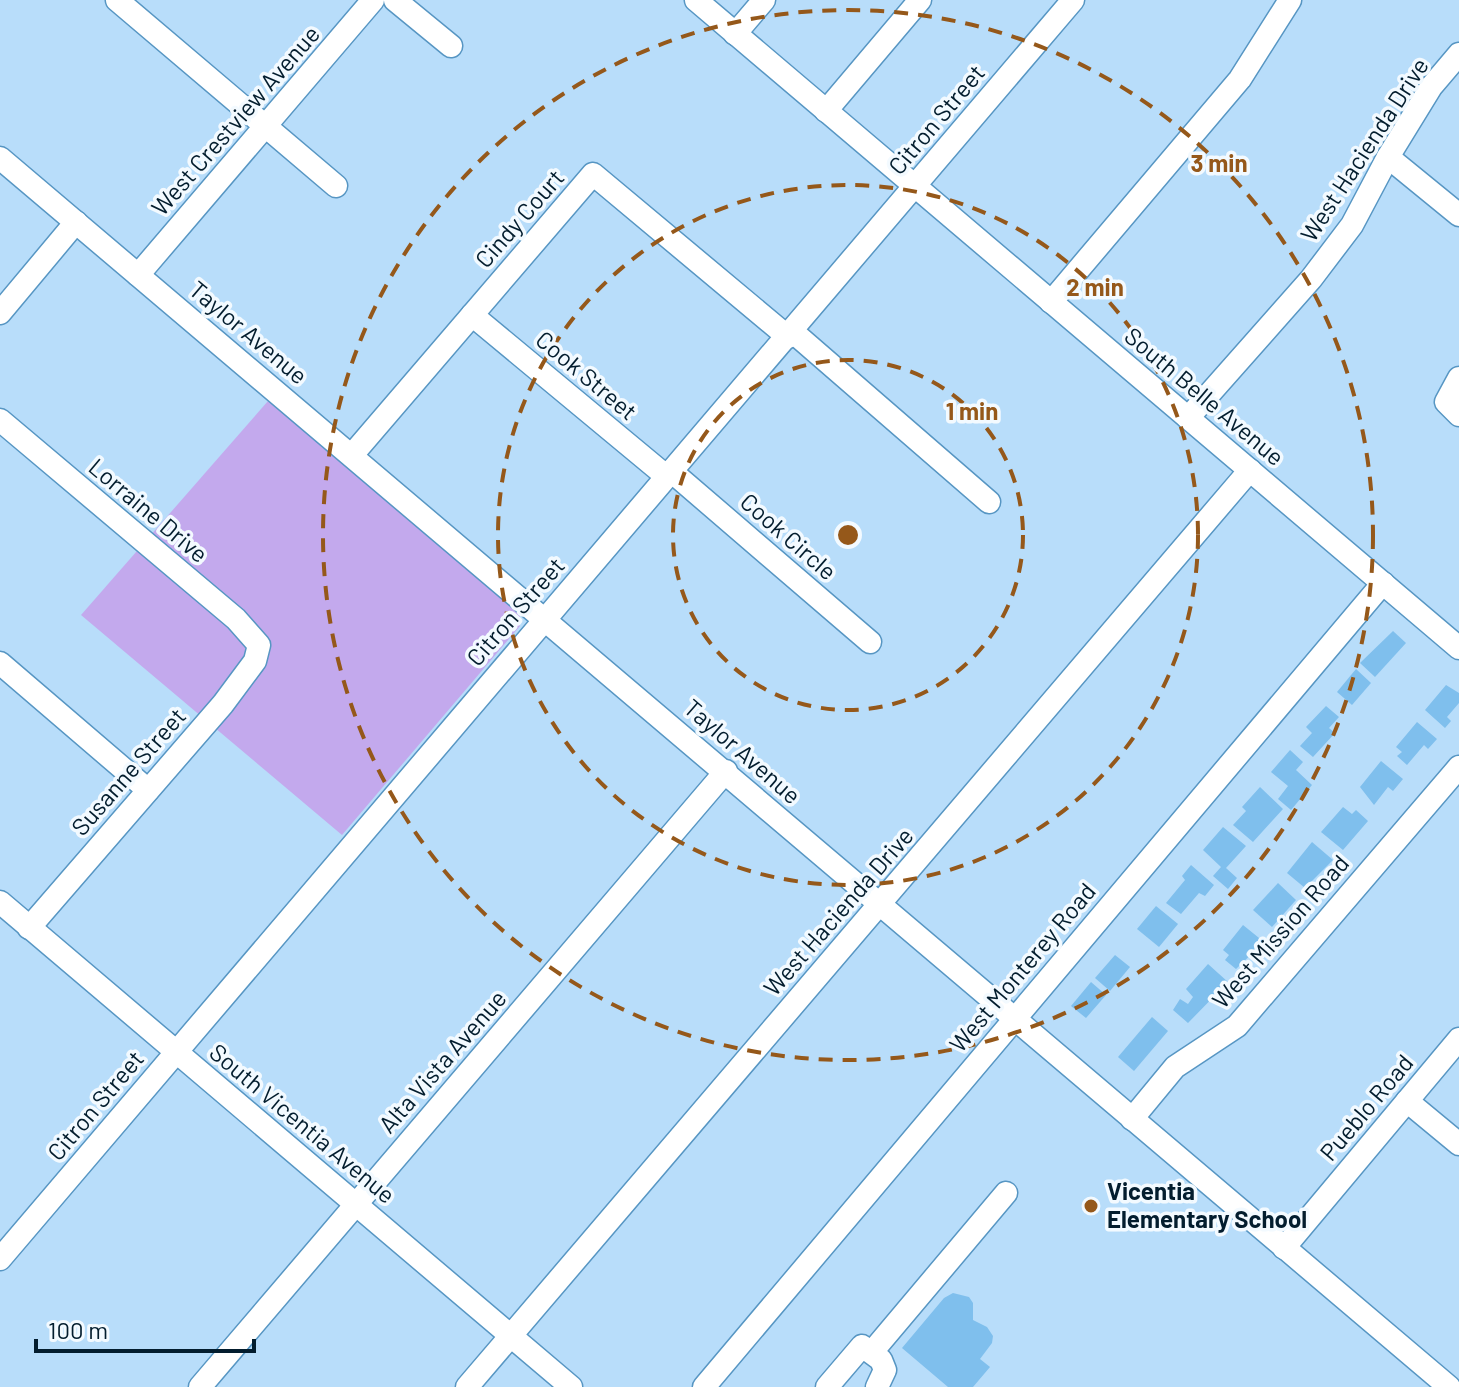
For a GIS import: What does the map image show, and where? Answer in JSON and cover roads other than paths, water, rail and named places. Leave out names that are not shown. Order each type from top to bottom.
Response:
[{"type":"street","name":"West Crestview Avenue","points":[[138,275],[267,128],[373,0]]},
{"type":"street","points":[[395,0],[451,46]]},
{"type":"street","name":"South Belle Avenue","points":[[696,0],[1459,648]]},
{"type":"street","points":[[735,34],[764,0]]},
{"type":"street","points":[[826,111],[920,0]]},
{"type":"street","name":"Citron Street","points":[[0,1259],[1073,0]]},
{"type":"street","points":[[1051,302],[1240,79],[1290,0]]},
{"type":"street","points":[[120,1],[336,186]]},
{"type":"street","name":"West Hacienda Drive","points":[[1188,418],[1311,279],[1352,225],[1388,157],[1431,87],[1459,54]]},
{"type":"street","points":[[1388,157],[1459,215]]},
{"type":"street","name":"Taylor Avenue","points":[[0,158],[545,617],[1284,1248],[1424,1379],[1449,1387]]},
{"type":"street","name":"Cindy Court","points":[[352,455],[593,174],[790,335]]},
{"type":"street","points":[[0,313],[76,222]]},
{"type":"street","name":"Cook Street","points":[[472,315],[669,474]]},
{"type":"street","points":[[790,335],[989,502]]},
{"type":"street","points":[[1459,378],[1446,402],[1459,415]]},
{"type":"street","name":"Lorraine Drive","points":[[0,420],[236,619],[259,645]]},
{"type":"street","name":"West Hacienda Drive","points":[[467,1387],[1250,470]]},
{"type":"street","name":"Cook Circle","points":[[669,474],[870,642]]},
{"type":"street","name":"West Monterey Road","points":[[704,1387],[1383,583]]},
{"type":"street","name":"Susanne Street","points":[[29,928],[223,704],[255,661],[259,645]]},
{"type":"street","points":[[0,663],[148,790]]},
{"type":"street","name":"West Mission Road","points":[[1132,1119],[1175,1067],[1237,1026],[1459,767]]},
{"type":"street","name":"Alta Vista Avenue","points":[[200,1387],[726,771]]},
{"type":"street","name":"South Vicentia Avenue","points":[[0,902],[571,1387]]},
{"type":"street","name":"Pueblo Road","points":[[1284,1248],[1459,1039]]},
{"type":"street","points":[[1407,1101],[1459,1144]]},
{"type":"street","points":[[872,1352],[1006,1193]]},
{"type":"street","points":[[827,1387],[862,1346],[872,1352],[885,1370],[877,1387]]},
{"type":"place","name":"Vicentia Elementary School","points":[[1091,1206]]}]
